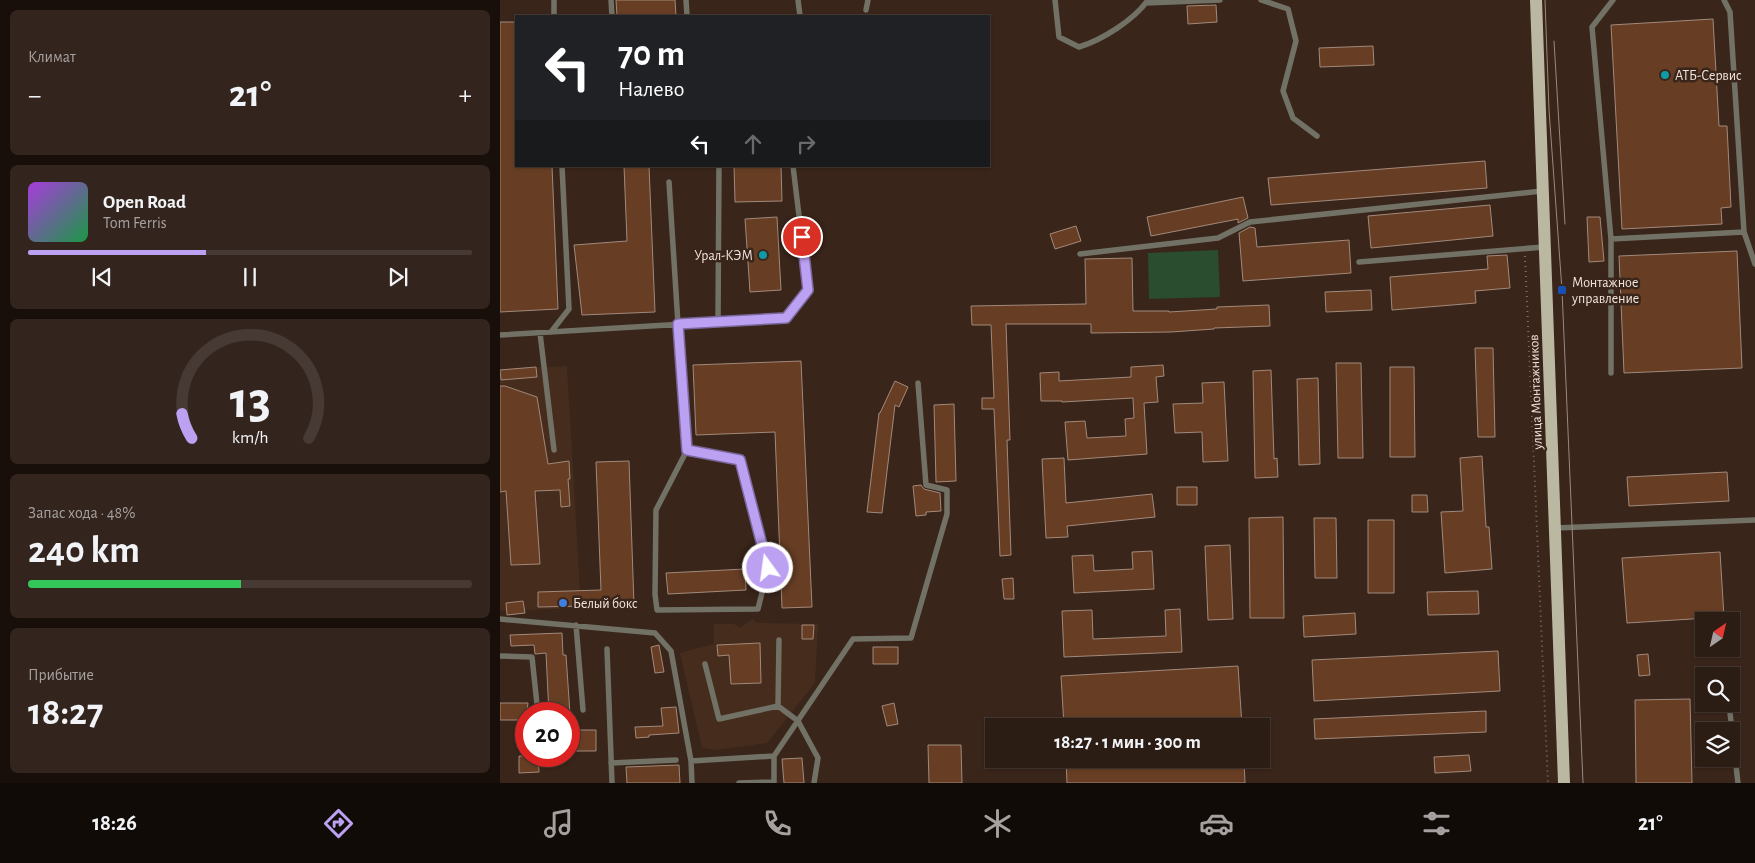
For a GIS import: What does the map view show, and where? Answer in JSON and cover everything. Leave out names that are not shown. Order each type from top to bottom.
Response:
[{"type":"main road","name":"улица Монтажников","points":[[1536,0],[1564,783]]},
{"type":"lane","points":[[554,0],[554,15]]},
{"type":"lane","points":[[611,0],[612,15]]},
{"type":"lane","points":[[686,0],[687,15]]},
{"type":"lane","points":[[798,0],[800,15]]},
{"type":"lane","points":[[866,10],[868,0]]},
{"type":"lane","points":[[1055,0],[1059,37],[1079,47],[1093,43],[1140,11],[1147,1],[1220,0]]},
{"type":"lane","points":[[1261,0],[1288,9],[1296,41],[1283,91],[1293,118],[1317,136]]},
{"type":"lane","points":[[1611,373],[1611,239],[1592,27],[1614,0]]},
{"type":"lane","points":[[1724,0],[1730,12],[1744,232],[1755,264]]},
{"type":"lane","points":[[551,332],[569,309],[562,167]]},
{"type":"lane","points":[[718,322],[719,167]]},
{"type":"lane","points":[[500,335],[786,318],[808,290],[793,167]]},
{"type":"lane","points":[[670,182],[687,450],[656,510],[657,610],[758,609],[768,568],[740,460],[687,450]]},
{"type":"lane","points":[[1080,254],[1218,238],[1250,222],[1542,191]]},
{"type":"lane","points":[[1611,239],[1744,232]]},
{"type":"lane","points":[[1359,262],[1544,247]]},
{"type":"lane","points":[[540,333],[554,450]]},
{"type":"lane","points":[[739,783],[774,782],[774,756],[853,639],[911,638],[947,514],[947,490],[926,485],[918,383]]},
{"type":"lane","points":[[1554,528],[1755,520]]},
{"type":"lane","points":[[500,619],[655,632],[671,651],[692,761],[692,783]]},
{"type":"lane","points":[[576,626],[583,710]]},
{"type":"lane","points":[[778,706],[779,640]]},
{"type":"lane","points":[[606,649],[612,783]]},
{"type":"lane","points":[[500,656],[532,658],[537,702]]},
{"type":"lane","points":[[705,664],[719,719],[778,706],[798,721],[818,758],[814,783]]},
{"type":"lane","points":[[1730,712],[1738,783]]},
{"type":"lane","points":[[692,761],[774,756]]},
{"type":"lane","points":[[611,763],[676,760]]},
{"type":"path","points":[[1524,248],[1548,783]]},
{"type":"shaded area","points":[[567,366],[581,608],[500,611],[500,369]]},
{"type":"shaded area","points":[[752,619],[757,623],[818,624],[815,683],[767,743],[716,750],[702,748],[680,653],[714,644],[714,624],[734,624],[740,628]]},
{"type":"green space","points":[[1218,250],[1220,297],[1149,299],[1148,253]]},
{"type":"building","points":[[616,0],[675,0],[676,15],[617,15]]},
{"type":"building","points":[[1216,5],[1217,22],[1188,24],[1187,6]]},
{"type":"building","name":"АТБ-Сервис","points":[[1713,19],[1719,126],[1727,126],[1731,207],[1721,208],[1722,224],[1622,229],[1611,25]]},
{"type":"building","points":[[500,22],[515,22],[515,167],[552,167],[558,309],[500,312]]},
{"type":"building","points":[[1373,46],[1374,65],[1320,67],[1319,48]]},
{"type":"building","points":[[1485,161],[1487,188],[1271,205],[1268,178]]},
{"type":"building","points":[[624,167],[649,167],[655,312],[582,315],[574,245],[627,241]]},
{"type":"building","points":[[734,167],[781,167],[782,201],[735,202]]},
{"type":"building","points":[[1243,197],[1248,218],[1238,223],[1238,219],[1151,236],[1147,217]]},
{"type":"building","points":[[1490,205],[1493,236],[1371,248],[1368,216]]},
{"type":"building","name":"Урал-КЭМ","points":[[777,217],[781,290],[750,292],[745,219]]},
{"type":"building","points":[[1587,217],[1600,217],[1604,261],[1589,262]]},
{"type":"building","points":[[1076,226],[1081,241],[1055,249],[1050,234]]},
{"type":"building","points":[[1250,227],[1255,228],[1257,247],[1349,240],[1351,273],[1243,281],[1239,233]]},
{"type":"building","points":[[1737,251],[1742,368],[1624,373],[1619,256]]},
{"type":"building","points":[[1507,255],[1510,288],[1475,291],[1476,303],[1392,310],[1390,277],[1488,269],[1487,256]]},
{"type":"building","points":[[1132,258],[1133,311],[1169,312],[1217,309],[1217,307],[1269,305],[1270,326],[1171,332],[1091,333],[1091,324],[1006,324],[1010,440],[1007,440],[1011,555],[1000,556],[994,409],[982,409],[982,398],[994,398],[991,325],[972,325],[971,306],[1086,304],[1085,259]]},
{"type":"building","points":[[1371,290],[1372,310],[1326,312],[1325,292]]},
{"type":"building","points":[[1475,348],[1493,348],[1495,437],[1478,437]]},
{"type":"building","points":[[801,361],[812,607],[782,608],[775,432],[696,435],[693,365]]},
{"type":"building","points":[[1336,363],[1361,363],[1363,458],[1338,458]]},
{"type":"building","points":[[1163,365],[1164,376],[1156,377],[1158,402],[1144,403],[1147,454],[1068,460],[1065,422],[1085,421],[1087,438],[1126,436],[1125,419],[1134,418],[1133,398],[1062,402],[1041,401],[1040,373],[1059,372],[1059,381],[1131,377],[1131,367]]},
{"type":"building","points":[[536,367],[537,377],[501,380],[500,370]]},
{"type":"building","points":[[1390,367],[1414,367],[1415,457],[1390,457]]},
{"type":"building","points":[[1271,370],[1274,459],[1277,458],[1278,477],[1255,478],[1253,371]]},
{"type":"building","points":[[1318,378],[1320,464],[1299,465],[1297,379]]},
{"type":"building","points":[[895,381],[908,387],[899,407],[895,405],[882,513],[867,512],[879,413]]},
{"type":"building","points":[[1224,382],[1228,461],[1203,462],[1202,432],[1175,433],[1173,404],[1203,403],[1202,383]]},
{"type":"building","points":[[500,386],[537,397],[548,464],[569,461],[570,506],[561,507],[560,490],[535,491],[540,564],[511,565],[506,491],[500,492]]},
{"type":"building","points":[[954,404],[956,481],[936,482],[934,405]]},
{"type":"building","points":[[1482,456],[1486,527],[1489,527],[1492,569],[1445,573],[1441,512],[1463,511],[1460,458]]},
{"type":"building","points":[[1064,458],[1066,503],[1152,494],[1155,517],[1067,526],[1068,537],[1046,538],[1042,459]]},
{"type":"building","points":[[629,461],[634,605],[538,607],[538,592],[601,590],[596,462]]},
{"type":"building","points":[[1727,472],[1729,501],[1629,506],[1627,477]]},
{"type":"building","points":[[921,485],[924,489],[940,493],[941,511],[926,512],[926,515],[916,516],[913,486]]},
{"type":"building","points":[[1177,487],[1197,487],[1197,505],[1177,505]]},
{"type":"building","points":[[1412,495],[1427,495],[1428,512],[1412,512]]},
{"type":"building","points":[[1283,517],[1284,618],[1250,618],[1249,518]]},
{"type":"building","points":[[1314,518],[1336,518],[1337,578],[1315,578]]},
{"type":"building","points":[[1368,520],[1394,520],[1394,593],[1368,593]]},
{"type":"building","points":[[1230,545],[1233,619],[1208,620],[1205,546]]},
{"type":"building","points":[[1152,551],[1154,589],[1074,593],[1072,556],[1093,555],[1094,571],[1133,569],[1132,552]]},
{"type":"building","points":[[1720,552],[1724,612],[1695,612],[1695,619],[1627,623],[1622,558]]},
{"type":"building","points":[[745,569],[746,590],[668,594],[666,573]]},
{"type":"building","points":[[1013,578],[1014,599],[1004,599],[1002,579]]},
{"type":"building","points":[[1478,591],[1479,614],[1428,615],[1427,592]]},
{"type":"building","points":[[523,601],[525,613],[507,615],[506,603]]},
{"type":"building","points":[[1180,609],[1182,652],[1064,657],[1062,611],[1092,610],[1093,639],[1166,636],[1165,610]]},
{"type":"building","points":[[1355,613],[1356,634],[1304,637],[1303,616]]},
{"type":"building","points":[[802,625],[814,625],[813,639],[802,639]]},
{"type":"building","points":[[562,633],[563,655],[566,655],[569,702],[548,702],[546,653],[535,654],[534,645],[511,646],[510,635]]},
{"type":"building","points":[[760,643],[761,683],[731,684],[729,655],[718,656],[717,645]]},
{"type":"building","points":[[659,645],[664,672],[655,673],[651,647]]},
{"type":"building","points":[[873,647],[898,647],[898,664],[873,664]]},
{"type":"building","points":[[1498,651],[1500,691],[1314,701],[1312,660]]},
{"type":"building","points":[[1648,654],[1650,675],[1639,676],[1637,655]]},
{"type":"building","points":[[1238,666],[1241,718],[1064,718],[1061,676]]},
{"type":"building","points":[[1690,699],[1692,783],[1636,783],[1635,700]]},
{"type":"building","points":[[500,703],[515,703],[515,720],[500,720]]},
{"type":"building","points":[[894,703],[898,724],[887,726],[882,706]]},
{"type":"building","points":[[676,707],[679,733],[636,738],[635,727],[663,726],[661,708]]},
{"type":"building","points":[[1486,711],[1486,732],[1315,739],[1314,719]]},
{"type":"building","points":[[580,730],[596,730],[596,751],[580,751]]},
{"type":"building","points":[[928,745],[961,745],[962,783],[929,783]]},
{"type":"building","points":[[1469,755],[1471,771],[1435,773],[1434,757]]},
{"type":"building","points":[[802,758],[804,783],[784,783],[782,759]]},
{"type":"building","points":[[679,765],[680,783],[627,783],[626,767]]},
{"type":"building","points":[[519,767],[539,767],[539,772],[519,773]]},
{"type":"building","points":[[1066,768],[1244,768],[1245,783],[1067,783]]},
{"type":"tram line","points":[[1545,0],[1549,110],[1562,290],[1583,783]]},
{"type":"tram line","points":[[1554,41],[1565,224]]},
{"type":"place","name":"АТБ-Сервис","points":[[1665,75]]},
{"type":"place","name":"Урал-КЭМ","points":[[763,255]]},
{"type":"place","name":"Монтажное управление","points":[[1562,290]]},
{"type":"place","name":"Белый бокс","points":[[563,603]]},
{"type":"route","points":[[768,568],[740,460],[687,450],[678,324],[786,318],[808,290],[802,237]]}]
